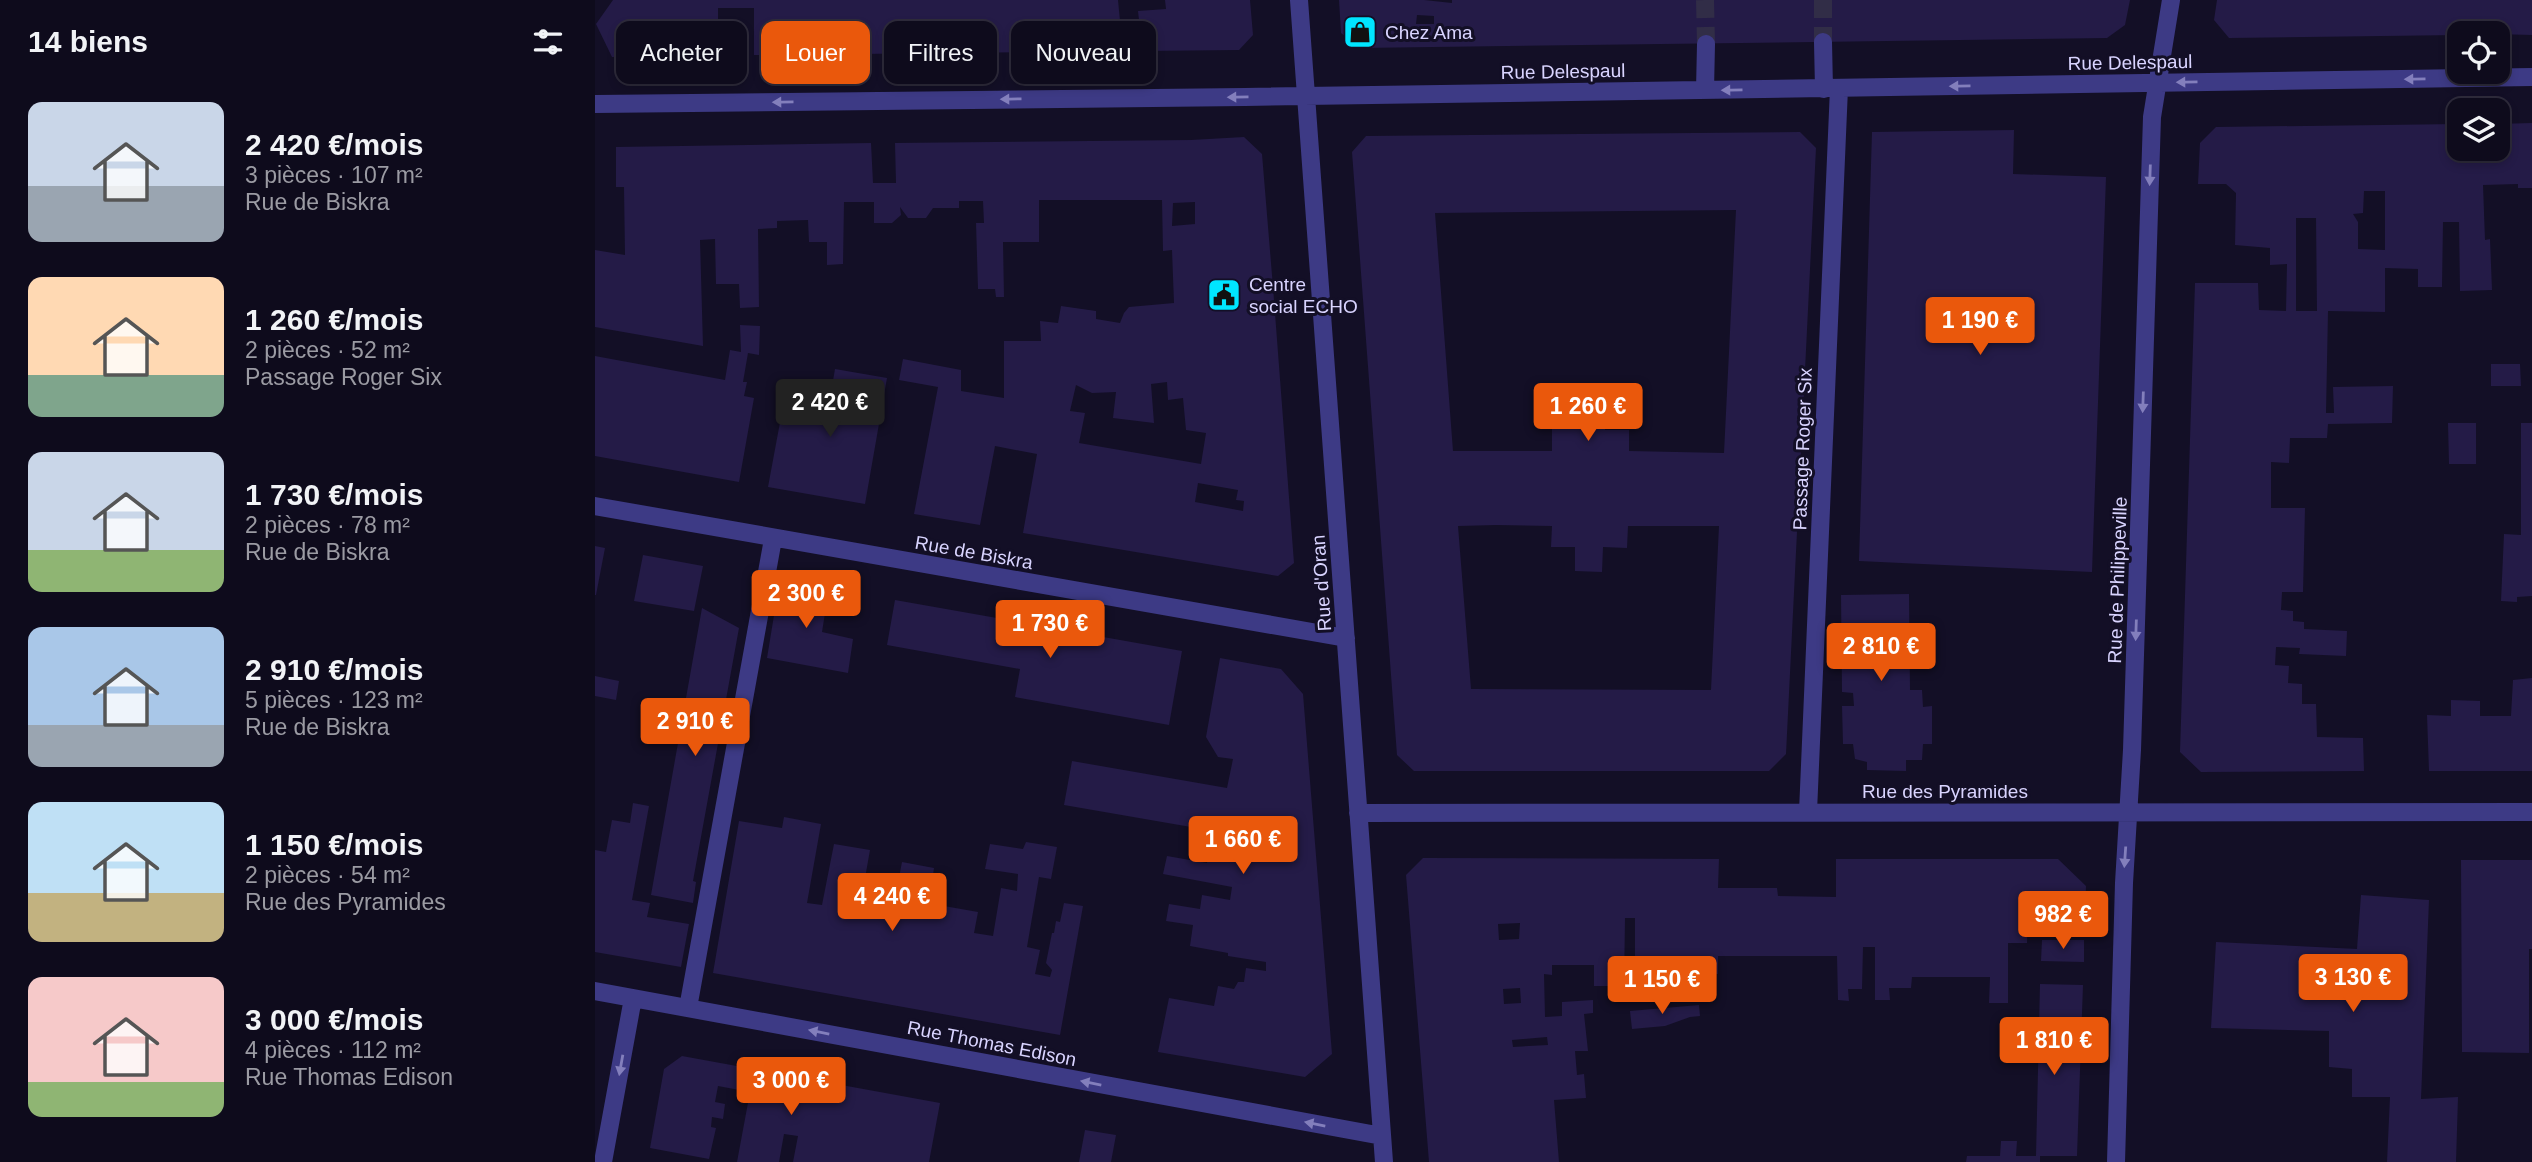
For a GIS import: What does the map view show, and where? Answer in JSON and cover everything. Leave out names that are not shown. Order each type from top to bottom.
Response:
[{"type":"street","name":"Rue d'Oran","points":[[1300,0],[1384,1162]]},
{"type":"street","name":"Rue de Philippeville","points":[[2116,1162],[2124,883],[2133,750],[2151,137],[2171,0]]},
{"type":"street","name":"Passage Roger Six","points":[[1808,812],[1831,88],[1823,42]]},
{"type":"street","points":[[1705,90],[1706,44]]},
{"type":"street","name":"Rue Delespaul","points":[[595,104],[2532,77]]},
{"type":"street","name":"Rue de Biskra","points":[[595,506],[1346,638]]},
{"type":"street","points":[[688,1008],[773,539]]},
{"type":"street","name":"Rue des Pyramides","points":[[1358,813],[2532,812]]},
{"type":"street","name":"Rue Thomas Edison","points":[[595,991],[1382,1136]]},
{"type":"street","points":[[603,1162],[633,998]]},
{"type":"building","points":[[613,0],[1118,0],[1120,21],[1011,21],[1011,52],[997,52],[997,21],[884,21],[884,54],[870,54],[870,21],[761,21],[761,55],[754,55],[754,8],[718,8],[718,20],[735,21],[616,21],[616,57],[612,57],[596,24]]},
{"type":"building","points":[[1165,0],[1250,0],[1253,35],[1239,50],[1156,51],[1156,21],[1120,21],[1139,20],[1138,11],[1166,9]]},
{"type":"building","points":[[1339,0],[1424,0],[1452,3],[1452,0],[2130,0],[2125,25],[2107,38],[1360,48],[1341,33]],"holes":[[[1417,15],[1434,16],[1434,24],[1416,24]]]},
{"type":"building","points":[[2217,0],[2532,0],[2532,35],[2510,34],[2510,21],[2447,21],[2447,35],[2229,38],[2214,20]]},
{"type":"building","points":[[2532,123],[2532,188],[2518,188],[2518,184],[2483,185],[2485,240],[2490,239],[2492,290],[2460,291],[2459,222],[2443,222],[2442,287],[2418,287],[2418,269],[2385,268],[2385,312],[2328,311],[2326,413],[2334,413],[2333,387],[2393,386],[2392,423],[2328,424],[2327,438],[2290,438],[2289,463],[2271,462],[2271,508],[2305,508],[2303,592],[2282,592],[2281,610],[2293,611],[2293,621],[2304,622],[2304,629],[2347,631],[2346,656],[2299,654],[2300,648],[2276,647],[2275,665],[2289,666],[2288,683],[2302,684],[2302,704],[2316,704],[2317,737],[2363,738],[2364,771],[2201,772],[2180,752],[2195,283],[2258,283],[2259,310],[2286,311],[2287,264],[2270,265],[2270,248],[2235,245],[2236,193],[2226,184],[2198,184],[2200,143],[2216,127],[2447,124],[2447,161],[2510,161],[2510,124]],"holes":[[[2364,191],[2385,191],[2385,250],[2358,249],[2358,222],[2353,214],[2363,213]],[[2296,218],[2316,218],[2317,311],[2296,311]]]},
{"type":"building","points":[[2014,130],[2013,174],[2106,177],[2092,572],[1859,561],[1872,132]]},
{"type":"building","points":[[1800,132],[1816,148],[1786,754],[1769,771],[1414,771],[1397,755],[1352,152],[1366,136]],"holes":[[[1736,210],[1724,453],[1629,451],[1629,430],[1605,430],[1604,405],[1576,405],[1576,429],[1552,428],[1552,451],[1453,451],[1435,213]],[[1458,526],[1552,526],[1551,547],[1575,547],[1575,571],[1602,572],[1603,547],[1627,548],[1628,526],[1719,526],[1711,690],[1471,689]]]},
{"type":"building","points":[[1244,137],[1262,154],[1294,563],[1278,576],[1023,533],[1037,454],[995,446],[980,525],[914,514],[938,387],[899,380],[903,359],[961,370],[961,391],[1004,398],[1004,341],[1041,341],[1040,321],[1058,323],[1061,306],[1096,311],[1096,319],[1120,323],[1129,307],[1174,303],[1172,250],[1163,251],[1162,200],[1039,200],[1039,242],[1003,242],[1004,297],[996,297],[995,289],[978,289],[976,223],[984,223],[983,201],[959,201],[959,208],[933,208],[926,218],[908,218],[900,207],[901,215],[892,223],[874,223],[874,202],[844,202],[843,264],[827,265],[827,242],[809,242],[808,220],[777,221],[777,228],[758,229],[759,307],[740,308],[739,284],[716,284],[715,239],[700,240],[703,346],[595,327],[595,250],[625,255],[624,187],[616,187],[616,147],[871,143],[873,183],[896,183],[895,143]],"holes":[[[1195,202],[1195,224],[1172,226],[1173,203]],[[1167,382],[1168,400],[1183,398],[1186,430],[1206,433],[1201,464],[1079,443],[1085,413],[1070,411],[1076,385],[1092,393],[1116,392],[1113,418],[1154,423],[1151,384]],[[1198,483],[1238,490],[1236,500],[1244,501],[1243,511],[1195,502]]]},
{"type":"building","points":[[740,325],[760,326],[759,355],[748,353],[743,382],[747,382],[744,396],[754,398],[739,482],[595,456],[595,356],[725,380],[730,350],[741,352]]},
{"type":"building","points":[[2491,364],[2520,364],[2521,386],[2491,386]]},
{"type":"building","points":[[835,369],[887,378],[865,504],[768,487],[786,390],[830,398]]},
{"type":"building","points":[[2448,423],[2476,423],[2476,464],[2449,464]]},
{"type":"building","points":[[2521,423],[2532,423],[2532,596],[2517,597],[2517,602],[2501,601],[2504,534],[2521,535]]},
{"type":"building","points":[[595,546],[605,548],[596,595],[595,595]]},
{"type":"building","points":[[643,555],[703,566],[694,611],[634,601]]},
{"type":"building","points":[[780,579],[829,588],[822,632],[853,639],[848,673],[767,658]]},
{"type":"building","points":[[1909,594],[1910,690],[1922,690],[1923,707],[1932,706],[1932,744],[1923,744],[1922,760],[1906,760],[1906,771],[1867,770],[1867,762],[1855,759],[1853,744],[1843,744],[1842,706],[1854,706],[1853,693],[1842,692],[1841,595]]},
{"type":"building","points":[[895,600],[1182,651],[1169,725],[1015,697],[1020,669],[887,645]]},
{"type":"building","points":[[702,608],[739,628],[693,881],[696,882],[693,903],[651,895]]},
{"type":"building","points":[[1220,658],[1281,669],[1303,694],[1332,1054],[1305,1077],[1158,1052],[1169,998],[1214,1006],[1218,986],[1234,989],[1238,982],[1244,982],[1246,968],[1266,971],[1266,962],[1190,946],[1193,925],[1166,921],[1169,904],[1200,909],[1202,895],[1230,900],[1232,887],[1163,874],[1167,856],[1207,863],[1214,831],[1064,805],[1072,761],[1227,788],[1233,759],[1218,757],[1206,737]]},
{"type":"building","points":[[595,676],[619,681],[616,700],[595,696]]},
{"type":"building","points":[[2532,678],[2532,771],[2429,771],[2427,715],[2451,716],[2451,700],[2480,701],[2480,716],[2511,716],[2513,680]]},
{"type":"building","points":[[633,803],[649,806],[632,900],[650,903],[647,917],[689,924],[681,967],[595,952],[595,850],[606,852],[612,820],[630,823]]},
{"type":"building","points":[[784,817],[821,824],[807,903],[822,905],[834,844],[870,850],[859,912],[874,915],[879,885],[897,888],[902,862],[934,868],[930,895],[946,898],[944,906],[978,912],[974,933],[993,936],[1001,888],[1017,891],[1018,874],[985,869],[990,844],[1023,849],[1026,842],[1057,847],[1051,879],[1039,877],[1027,947],[1040,950],[1035,974],[1050,977],[1052,970],[1046,963],[1052,933],[1056,921],[1060,922],[1064,903],[1083,906],[1060,1035],[713,973],[739,821],[782,828]]},
{"type":"building","points":[[1423,858],[1719,859],[1718,888],[1777,888],[1778,896],[1836,897],[1836,859],[2058,859],[2086,886],[2085,912],[2028,911],[2027,943],[2008,943],[2008,1003],[1989,1003],[1990,977],[1912,977],[1911,988],[1889,988],[1890,1000],[1875,1000],[1875,947],[1863,947],[1862,989],[1848,989],[1849,1001],[1838,1000],[1837,956],[1718,956],[1718,974],[1655,973],[1655,983],[1635,983],[1635,918],[1625,918],[1624,986],[1594,986],[1594,965],[1552,965],[1552,975],[1544,974],[1545,1017],[1562,1016],[1562,1002],[1593,1000],[1593,1013],[1584,1014],[1588,1051],[1575,1051],[1577,1075],[1584,1074],[1586,1098],[1554,1100],[1559,1162],[1429,1162],[1406,875]],"holes":[[[1520,923],[1519,939],[1499,940],[1498,924]],[[1520,988],[1521,1003],[1504,1004],[1503,989]],[[1547,1037],[1548,1045],[1513,1047],[1512,1040]]]},
{"type":"building","points":[[2461,860],[2532,860],[2529,1053],[2462,1052]]},
{"type":"building","points":[[2361,895],[2429,900],[2421,1099],[2458,1097],[2456,1162],[2387,1162],[2390,1097],[2352,1097],[2352,1069],[2329,1067],[2329,1031],[2211,1028],[2216,942],[2357,949]]},
{"type":"building","points":[[2042,940],[2084,940],[2084,962],[2041,961]]},
{"type":"building","points":[[2040,984],[2083,985],[2077,1156],[2040,1156],[2040,1162],[1966,1162],[1967,1156],[2000,1156],[2001,1141],[2017,1141],[2016,1156],[2036,1156]]},
{"type":"building","points":[[1699,1005],[1700,1016],[1665,1026],[1632,1029],[1630,1011]]},
{"type":"building","points":[[682,1056],[940,1103],[929,1162],[793,1162],[798,1136],[784,1134],[779,1162],[737,1162],[750,1092],[718,1086],[715,1102],[725,1104],[723,1119],[712,1117],[711,1127],[716,1128],[709,1159],[650,1148],[664,1069]]},
{"type":"building","points":[[1085,1130],[1116,1135],[1111,1162],[1079,1162]]},
{"type":"tunnel","points":[[1705,0],[1706,44]]},
{"type":"tunnel","points":[[1823,0],[1823,42]]},
{"type":"place","name":"Chez Ama","points":[[1360,32]]},
{"type":"place","name":"Centre social ECHO","points":[[1224,295]]}]
